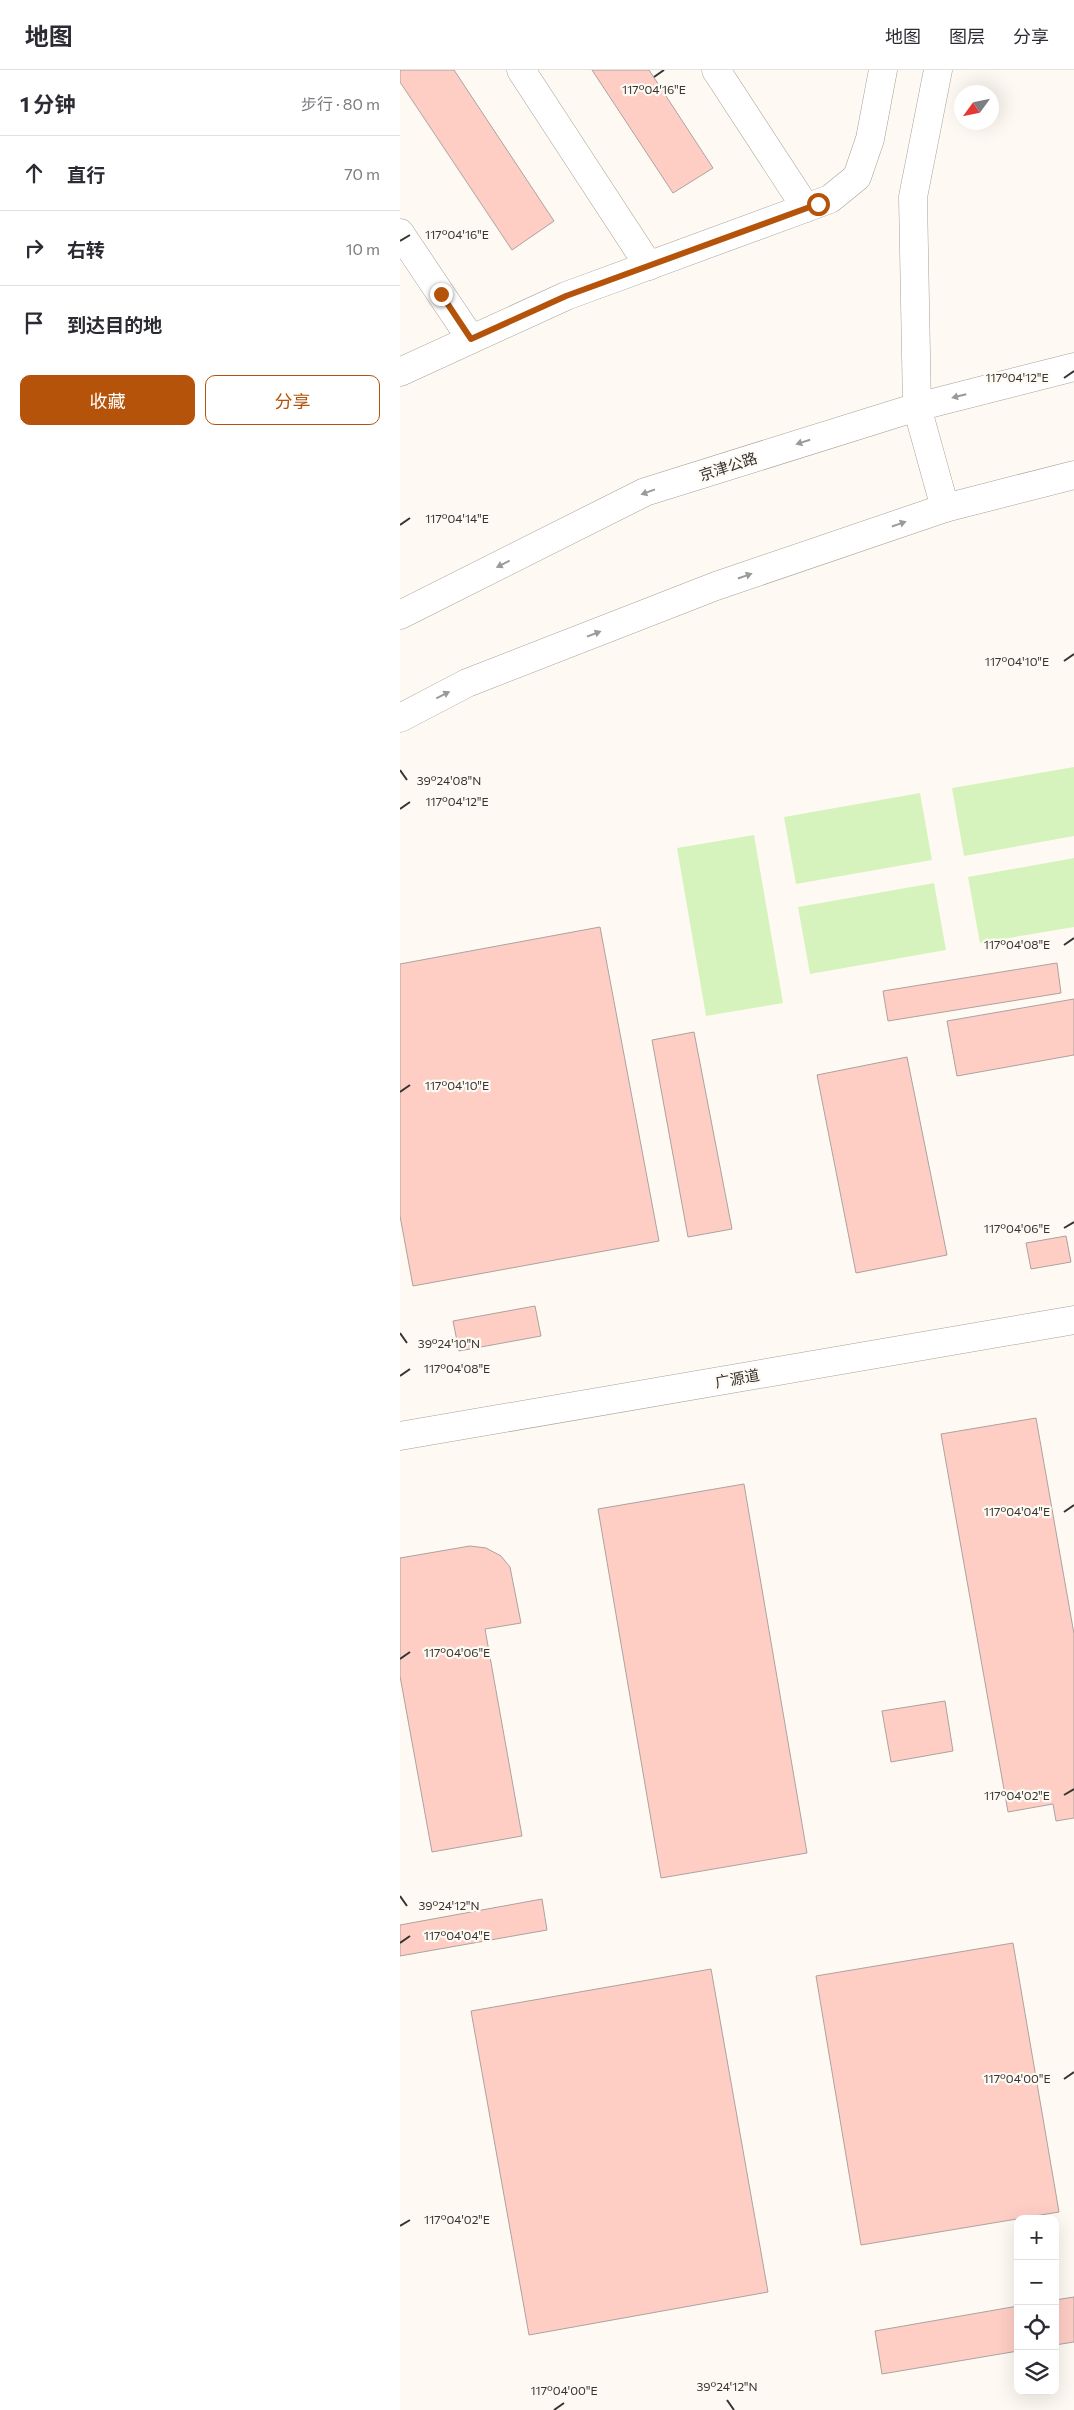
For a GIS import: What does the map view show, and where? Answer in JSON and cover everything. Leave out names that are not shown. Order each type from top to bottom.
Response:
[{"type":"main road","points":[[521,70],[649,266]]},
{"type":"main road","points":[[716,70],[806,208]]},
{"type":"main road","points":[[400,372],[566,296],[830,200],[857,177],[870,139],[883,70]]},
{"type":"main road","points":[[938,70],[913,197],[917,407],[945,508]]},
{"type":"main road","points":[[400,233],[471,339]]},
{"type":"main road","name":"京津公路","points":[[400,615],[645,492],[917,407],[1074,367]]},
{"type":"main road","points":[[400,718],[467,683],[716,586],[945,508],[1074,474]]},
{"type":"main road","name":"广源道","points":[[400,1436],[1074,1320]]},
{"type":"green space","points":[[1074,767],[1074,836],[964,856],[952,788]]},
{"type":"green space","points":[[920,793],[932,860],[796,884],[784,817]]},
{"type":"green space","points":[[754,835],[783,1003],[706,1016],[677,848]]},
{"type":"green space","points":[[1074,858],[1074,927],[980,943],[968,877]]},
{"type":"green space","points":[[934,883],[946,950],[810,974],[798,907]]},
{"type":"building","points":[[400,70],[454,70],[554,221],[512,250],[400,82]]},
{"type":"building","points":[[592,70],[649,70],[713,168],[673,193]]},
{"type":"building","points":[[600,927],[659,1241],[413,1286],[400,1216],[400,964]]},
{"type":"building","points":[[1057,963],[1061,993],[888,1021],[883,991]]},
{"type":"building","points":[[1074,999],[1074,1055],[957,1076],[947,1021]]},
{"type":"building","points":[[694,1032],[732,1229],[688,1237],[652,1040]]},
{"type":"building","points":[[907,1057],[947,1255],[856,1273],[817,1075]]},
{"type":"building","points":[[1066,1236],[1071,1262],[1031,1269],[1026,1243]]},
{"type":"building","points":[[535,1306],[541,1336],[459,1351],[453,1321]]},
{"type":"building","points":[[1036,1418],[1074,1634],[1074,1818],[1056,1821],[1053,1804],[1008,1812],[941,1434]]},
{"type":"building","points":[[744,1484],[807,1853],[661,1878],[598,1509]]},
{"type":"building","points":[[470,1546],[486,1548],[501,1556],[510,1567],[521,1623],[485,1629],[522,1836],[432,1852],[400,1676],[400,1558]]},
{"type":"building","points":[[945,1701],[953,1751],[891,1762],[882,1711]]},
{"type":"building","points":[[542,1899],[547,1930],[400,1956],[400,1925]]},
{"type":"building","points":[[1013,1943],[1059,2212],[1041,2215],[1014,2215],[1014,2220],[861,2245],[816,1976]]},
{"type":"building","points":[[711,1969],[768,2292],[529,2335],[471,2011]]},
{"type":"building","points":[[1074,2297],[1074,2342],[1059,2344],[1059,2299]]},
{"type":"building","points":[[1014,2307],[1014,2352],[882,2374],[875,2331]]},
{"type":"route","points":[[441,294],[471,339],[566,296],[818,204]]}]
